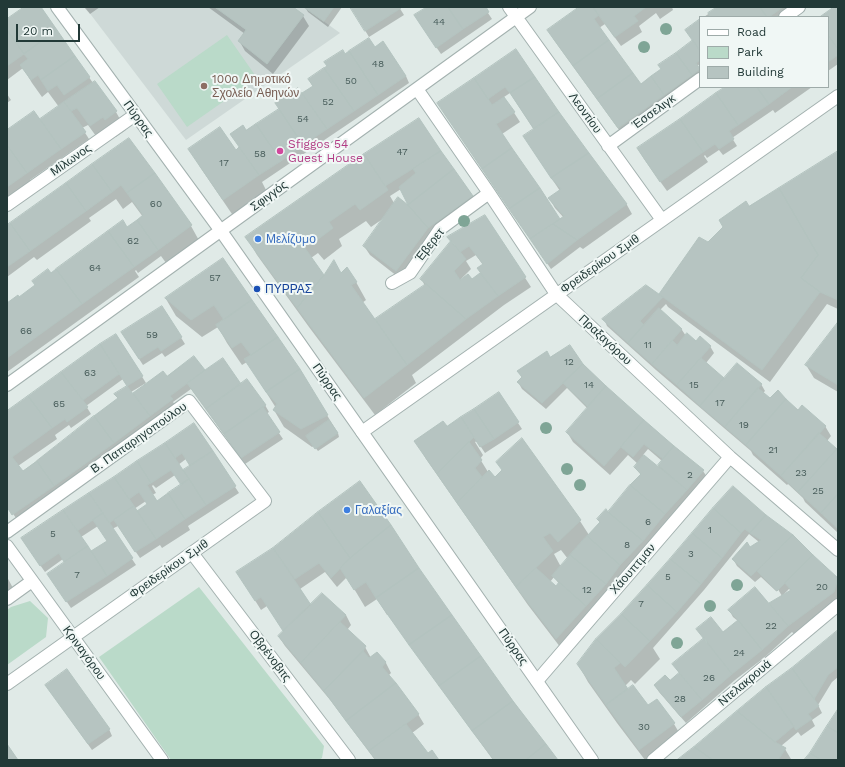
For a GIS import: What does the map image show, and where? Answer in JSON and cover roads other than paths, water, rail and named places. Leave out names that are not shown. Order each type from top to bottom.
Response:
[{"type":"street","name":"Πύρρας","points":[[57,7],[221,231],[592,760]]},
{"type":"street","name":"Λεοντίου","points":[[509,7],[662,220]]},
{"type":"street","name":"Σφιγγός","points":[[7,385],[530,7]]},
{"type":"street","points":[[786,16],[799,7]]},
{"type":"street","name":"Έσσελιγκ","points":[[608,146],[699,80]]},
{"type":"street","name":"Πραξαγόρου","points":[[417,89],[489,193],[556,294],[730,457],[838,550]]},
{"type":"street","name":"Φρειδερίκου Σμιθ","points":[[362,432],[838,96]]},
{"type":"street","name":"Μίλωνος","points":[[7,205],[135,115]]},
{"type":"street","name":"Έβερετ","points":[[392,283],[410,273],[440,229],[489,193]]},
{"type":"street","name":"Β. Παπαρηγοπούλου","points":[[7,532],[189,401],[266,501]]},
{"type":"street","name":"Χάουπτμαν","points":[[536,681],[730,457]]},
{"type":"street","name":"Φρειδερίκου Σμιθ","points":[[7,684],[266,501]]},
{"type":"street","name":"Κριναγόρου","points":[[7,546],[162,760]]},
{"type":"street","name":"Οβρένοβιτς","points":[[192,553],[348,760]]},
{"type":"street","points":[[7,599],[32,580]]},
{"type":"street","name":"Ντελακρουά","points":[[653,760],[838,606]]},
{"type":"place","name":"100ο Δημοτικό Σχολείο Αθηνών","points":[[204,86]]},
{"type":"place","name":"Sfiggos 54 Guest House","points":[[280,151]]},
{"type":"place","name":"Μελίζυμο","points":[[258,239]]},
{"type":"place","name":"ΠΥΡΡΑΣ","points":[[257,289]]},
{"type":"place","name":"Γαλαξίας","points":[[347,510]]}]
